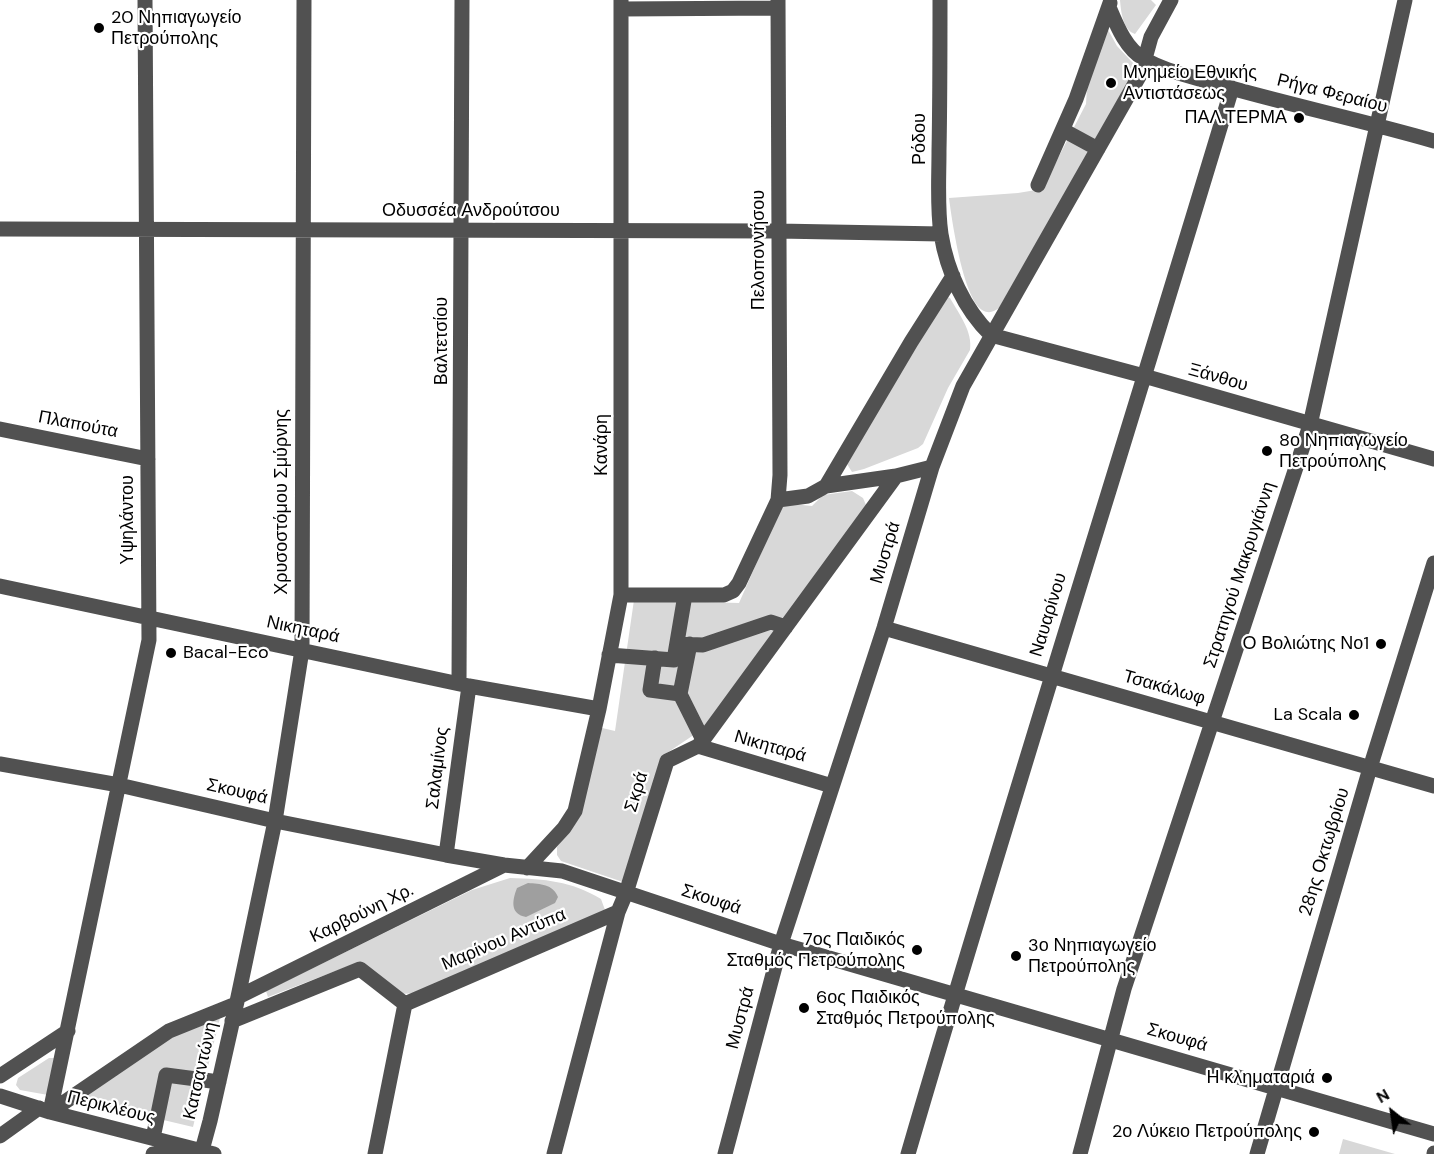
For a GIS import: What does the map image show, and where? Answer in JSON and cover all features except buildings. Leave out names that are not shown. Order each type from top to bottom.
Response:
[{"type":"street","name":"Υψηλάντου","points":[[44,1110],[68,1031],[149,640],[145,0]]},
{"type":"street","name":"Χρυσοστόμου Σμύρνης","points":[[237,1001],[275,821],[302,650],[304,0]]},
{"type":"street","name":"Βαλτετσίου","points":[[462,0],[464,684]]},
{"type":"street","name":"Ρόδου","points":[[940,0],[939,194],[941,234],[953,276],[962,297],[980,324],[991,335]]},
{"type":"street","name":"Μυστρά","points":[[724,1154],[781,944],[884,628],[932,467],[963,386],[1141,73],[1151,37],[1171,0]]},
{"type":"street","name":"Στρατηγού Μακρυγιάννη","points":[[1080,1154],[1128,978],[1310,425],[1405,0]]},
{"type":"street","points":[[621,5],[778,4]]},
{"type":"street","name":"Πελοποννήσου","points":[[778,4],[780,475],[778,500]]},
{"type":"street","name":"Ρήγα Φεραίου","points":[[1110,4],[1116,24],[1128,44],[1145,60],[1232,88],[1434,141]]},
{"type":"street","points":[[1038,185],[1063,130],[1110,4]]},
{"type":"street","name":"Κανάρη","points":[[527,868],[564,828],[575,811],[599,709],[621,595],[621,5]]},
{"type":"street","name":"Ναυαρίνου","points":[[908,1154],[1051,676],[1232,88]]},
{"type":"street","points":[[1063,130],[1098,149]]},
{"type":"street","name":"Οδυσσέα Ανδρούτσου","points":[[0,228],[778,231],[941,234]]},
{"type":"street","points":[[826,486],[953,276]]},
{"type":"street","name":"Ξάνθου","points":[[991,335],[1434,459]]},
{"type":"street","name":"Πλαπούτα","points":[[0,429],[148,459]]},
{"type":"street","points":[[621,595],[724,595],[733,591],[740,583],[778,500],[808,496],[826,486],[896,476],[932,467]]},
{"type":"street","name":"Σκρά","points":[[554,1154],[618,912],[667,761],[700,743],[896,476]]},
{"type":"street","name":"28ης Οκτωβρίου","points":[[1257,1154],[1370,768],[1434,563]]},
{"type":"street","name":"Νικηταρά","points":[[0,586],[464,684],[599,709]]},
{"type":"street","points":[[685,595],[681,694],[700,743]]},
{"type":"street","points":[[683,644],[703,645],[771,622],[786,627]]},
{"type":"street","name":"Τσακάλωφ","points":[[884,628],[1434,786]]},
{"type":"street","points":[[609,655],[674,660],[683,644]]},
{"type":"street","points":[[655,658],[650,690],[681,694]]},
{"type":"street","name":"Σαλαμίνος","points":[[446,855],[464,684]]},
{"type":"street","name":"Νικηταρά","points":[[700,743],[832,786]]},
{"type":"street","name":"Σκουφά","points":[[0,764],[119,785],[275,821],[446,855],[504,865],[562,871],[781,944],[1434,1134]]},
{"type":"street","name":"Καρβούνη Χρ.","points":[[0,1136],[170,1031],[237,1001],[504,865]]},
{"type":"street","name":"Μαρίνου Αντύπα","points":[[405,1004],[618,912]]},
{"type":"street","points":[[232,1021],[360,969],[405,1004],[375,1154]]},
{"type":"street","name":"Κατσαντώνη","points":[[205,1153],[237,1001]]},
{"type":"street","points":[[0,1076],[68,1031]]},
{"type":"street","points":[[205,1153],[153,1146],[166,1075],[219,1082]]},
{"type":"street","name":"Περικλέους","points":[[0,1096],[153,1146]]},
{"type":"shaded area","points":[[1120,0],[1151,0],[1156,5],[1135,34],[1125,25]]},
{"type":"shaded area","points":[[1107,28],[1117,46],[1133,63],[1135,72],[999,308],[991,312],[984,311],[975,302],[964,275],[949,198],[1042,189],[1086,104],[1087,87]]},
{"type":"shaded area","points":[[947,297],[950,298],[965,323],[970,350],[948,388],[923,444],[918,448],[852,472],[847,464],[935,311]]},
{"type":"shaded area","points":[[852,491],[863,498],[866,505],[704,728],[661,757],[623,882],[561,861],[557,855],[557,847],[579,818],[598,727],[615,731],[634,600],[739,603],[783,503],[812,506],[823,495]]},
{"type":"shaded area","points":[[510,878],[546,880],[579,888],[601,899],[605,910],[419,993],[400,994],[359,962],[268,997],[266,991],[472,890]]},
{"type":"shaded area","points":[[528,883],[549,887],[558,897],[555,903],[526,917],[517,913],[513,902],[517,888]]},
{"type":"shaded area","points":[[220,1018],[193,1127],[83,1101],[83,1097],[169,1038]]},
{"type":"shaded area","points":[[49,1058],[54,1058],[48,1095],[20,1090],[16,1085],[18,1078]]},
{"type":"shaded area","points":[[1343,1139],[1395,1154],[1339,1154]]},
{"type":"place","name":"20 Νηπιαγωγείο Πετρούπολης","points":[[99,28]]},
{"type":"place","name":"Μνημείο Εθνικής Αντιστάσεως","points":[[1111,83]]},
{"type":"place","name":"ΠΑΛ.ΤΕΡΜΑ","points":[[1299,118]]},
{"type":"place","name":"8ο Νηπιαγωγείο Πετρούπολης","points":[[1267,451]]},
{"type":"place","name":"Ο Βολιώτης Νο1","points":[[1381,644]]},
{"type":"place","name":"Bacal-Eco","points":[[171,653]]},
{"type":"place","name":"La Scala","points":[[1354,715]]},
{"type":"place","name":"7ος Παιδικός Σταθμός Πετρούπολης","points":[[917,950]]},
{"type":"place","name":"3ο Νηπιαγωγείο Πετρούπολης","points":[[1016,956]]},
{"type":"place","name":"6ος Παιδικός Σταθμός Πετρούπολης","points":[[804,1008]]},
{"type":"place","name":"Η κληματαριά","points":[[1327,1078]]},
{"type":"place","name":"2ο Λύκειο Πετρούπολης","points":[[1314,1132]]}]
